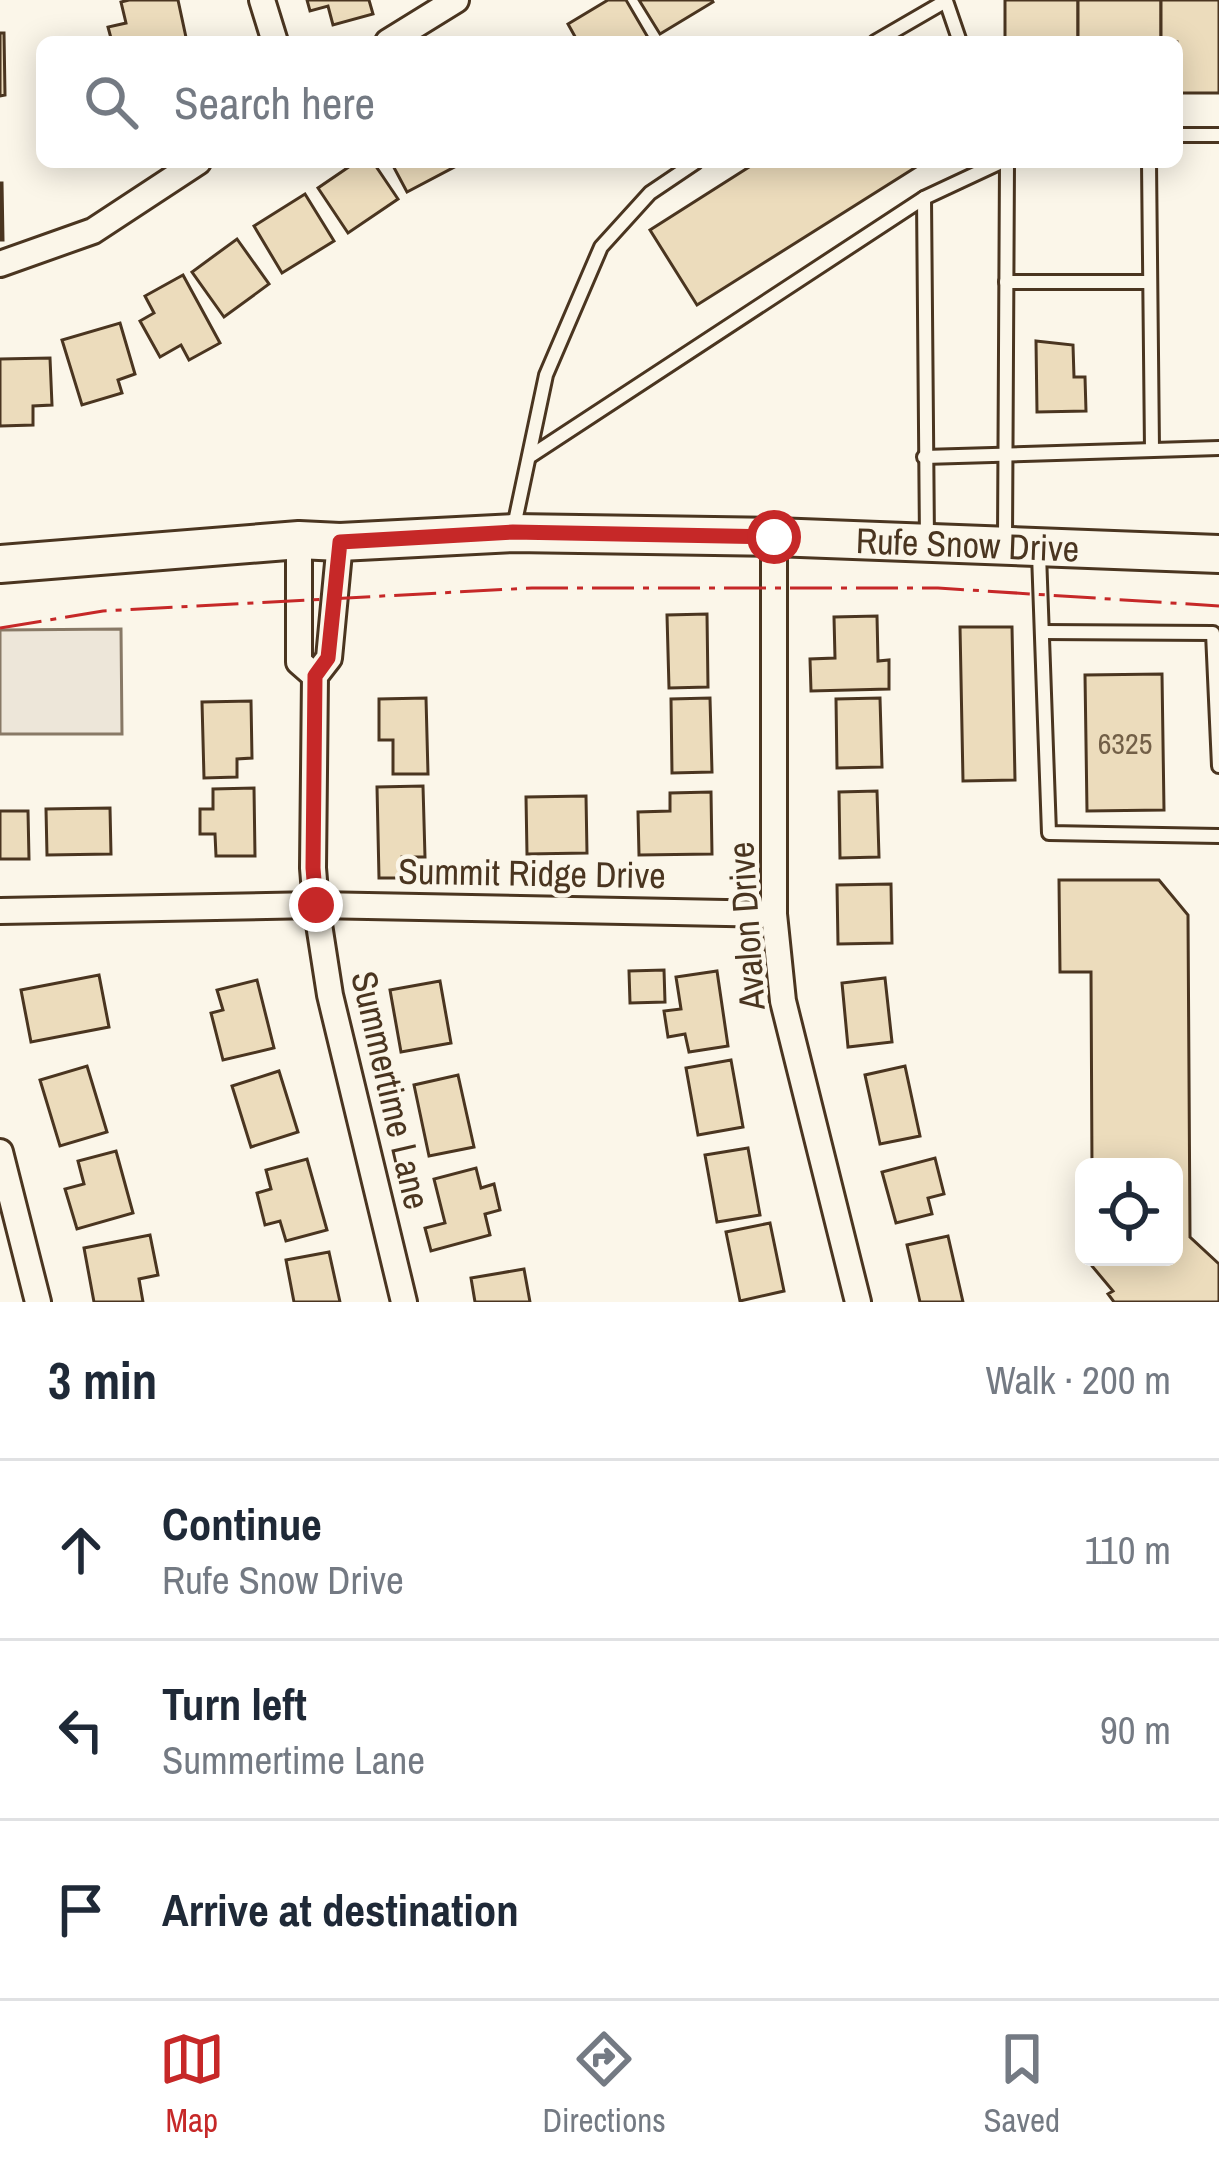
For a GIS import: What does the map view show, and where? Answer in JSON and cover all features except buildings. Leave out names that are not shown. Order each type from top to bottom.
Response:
[{"type":"main road","name":"Rufe Snow Drive","points":[[0,564],[299,540],[513,532],[1219,554]]},
{"type":"street","points":[[262,0],[273,36]]},
{"type":"street","points":[[398,36],[456,0]]},
{"type":"street","points":[[0,264],[93,231],[189,168]]},
{"type":"street","name":"Avalon Drive","points":[[774,537],[774,914],[783,1001],[858,1302]]},
{"type":"street","name":"Summertime Lane","points":[[299,540],[299,662],[315,676]]},
{"type":"street","name":"Summertime Lane","points":[[340,542],[328,658],[315,676],[316,905],[330,995],[404,1302]]},
{"type":"street","name":"Summit Ridge Drive","points":[[0,911],[316,905],[774,914]]},
{"type":"street","points":[[0,1152],[38,1302]]},
{"type":"lane","points":[[885,36],[946,1],[958,36]]},
{"type":"lane","points":[[1183,135],[1219,135]]},
{"type":"lane","points":[[513,532],[547,375],[601,247],[650,193],[687,168]]},
{"type":"lane","points":[[529,457],[924,198],[991,168]]},
{"type":"lane","points":[[1004,168],[1005,453],[1042,632],[1049,833],[1219,836]]},
{"type":"lane","points":[[1149,168],[1152,449]]},
{"type":"lane","points":[[924,198],[927,543]]},
{"type":"lane","points":[[1006,282],[1150,282]]},
{"type":"lane","points":[[924,457],[1219,448]]},
{"type":"lane","points":[[1042,632],[1213,633],[1219,766]]},
{"type":"shaded area","points":[[121,629],[122,734],[0,734],[0,630]]},
{"type":"power","points":[[0,628],[103,611],[532,588],[938,588],[1219,606]]},
{"type":"route","points":[[316,905],[315,676],[328,658],[340,542],[513,532],[774,537]]}]
